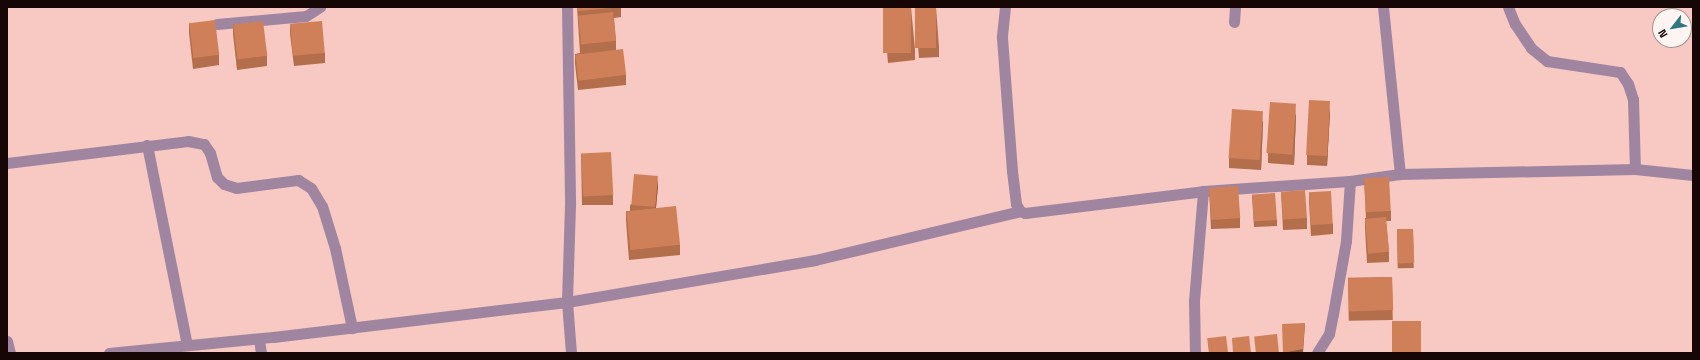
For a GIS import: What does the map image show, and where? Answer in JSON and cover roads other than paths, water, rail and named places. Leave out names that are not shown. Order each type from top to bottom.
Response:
[{"type":"street","points":[[217,24],[306,16],[320,7]]},
{"type":"street","points":[[567,7],[570,205],[567,302],[571,353]]},
{"type":"street","points":[[1005,7],[1002,38],[1004,70],[1012,171],[1016,204],[1020,211]]},
{"type":"street","points":[[1234,22],[1235,7]]},
{"type":"street","points":[[1384,7],[1400,174]]},
{"type":"street","points":[[1508,7],[1515,24],[1531,48],[1548,61],[1620,72],[1628,84],[1633,99],[1634,169]]},
{"type":"street","points":[[7,163],[188,141],[204,144],[210,153],[212,168],[217,177],[224,184],[236,188],[298,180],[311,188],[322,206],[335,248],[352,328]]},
{"type":"street","points":[[147,145],[187,345]]},
{"type":"street","points":[[109,353],[259,339],[567,302],[816,260],[1020,211],[1025,213],[1204,191],[1350,181],[1400,174],[1634,169],[1693,175]]},
{"type":"street","points":[[1317,353],[1329,334],[1333,314],[1346,241],[1350,181]]},
{"type":"street","points":[[1195,353],[1194,302],[1204,191]]},
{"type":"street","points":[[259,339],[261,353]]},
{"type":"street","points":[[7,341],[10,353]]}]
